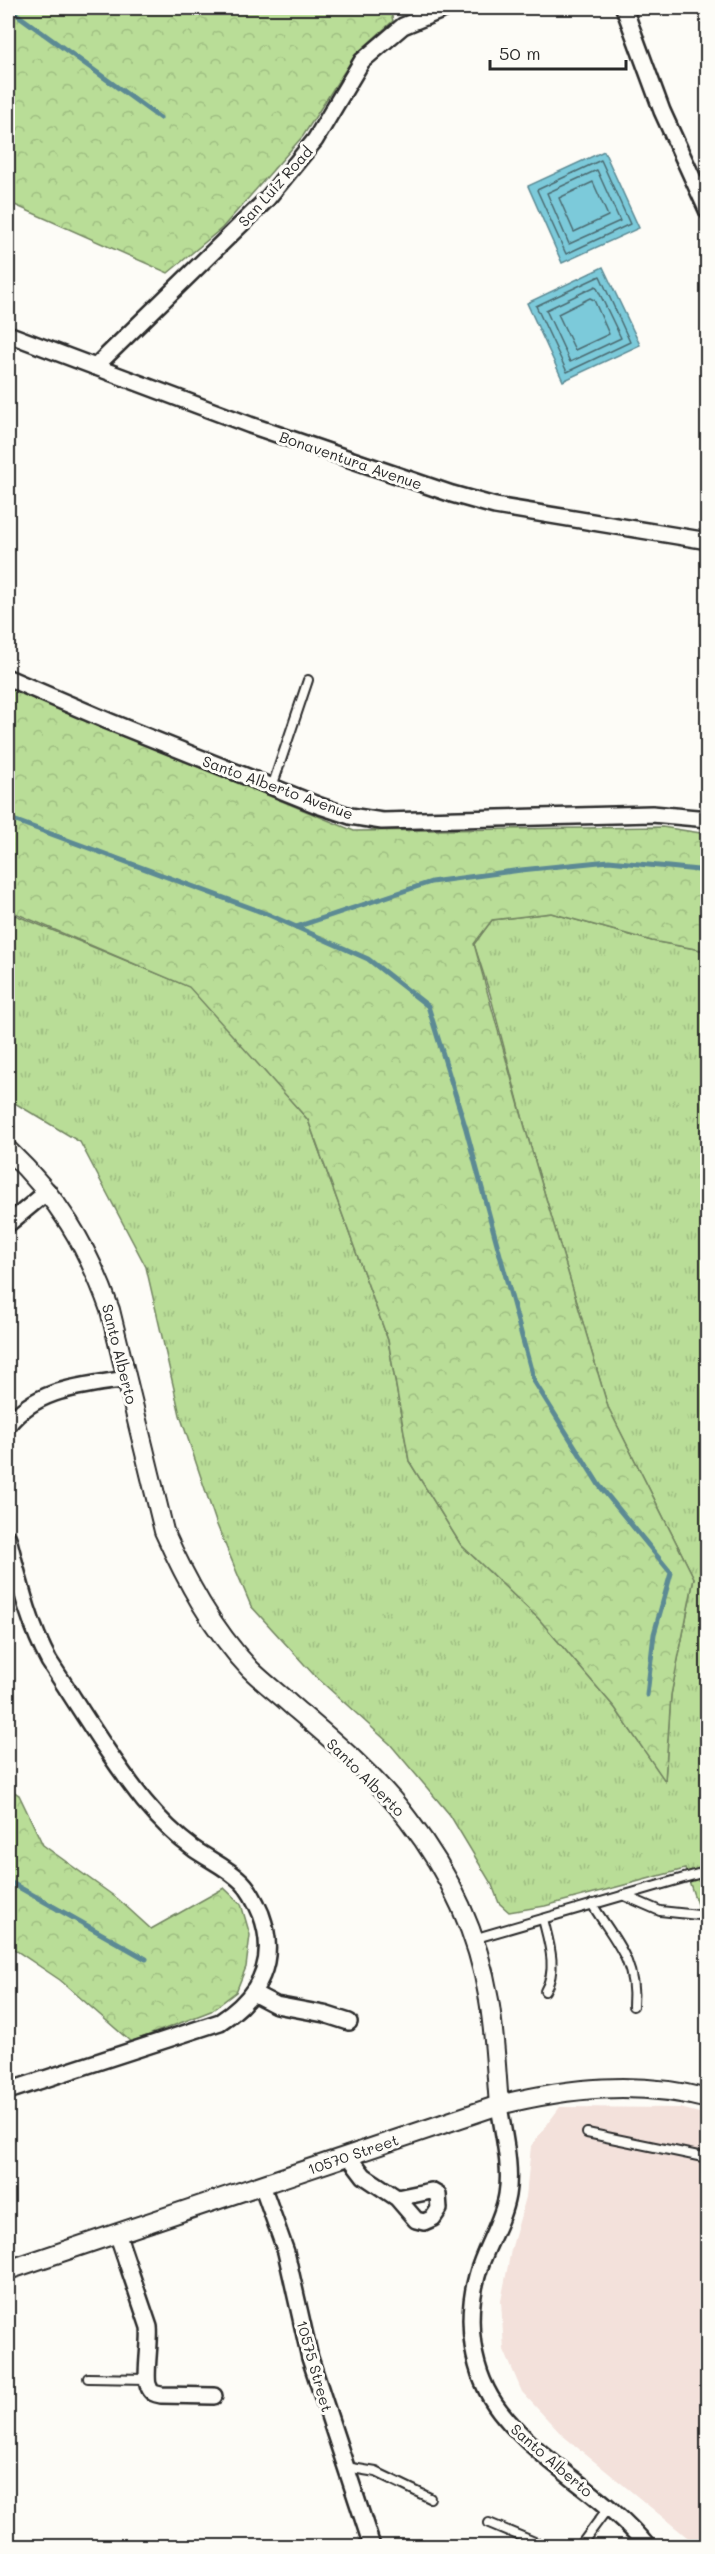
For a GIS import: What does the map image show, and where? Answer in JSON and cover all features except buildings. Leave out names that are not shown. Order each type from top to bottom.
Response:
[{"type":"street","name":"San Luiz Road","points":[[95,367],[267,199],[315,140],[362,61],[403,26],[447,8]]},
{"type":"street","points":[[624,8],[662,111],[708,212]]},
{"type":"street","name":"Bonaventura Avenue","points":[[8,334],[281,436],[452,494],[495,506],[708,541]]},
{"type":"street","name":"Santo Alberto Avenue","points":[[8,678],[272,787],[350,816],[382,821],[652,814],[708,819]]},
{"type":"street","name":"Santo Alberto","points":[[8,1150],[48,1191],[87,1254],[101,1286],[110,1310],[164,1531],[178,1563],[208,1616],[250,1669],[381,1788],[408,1819],[447,1878],[473,1940],[489,2001],[508,2171],[507,2193],[502,2216],[477,2275],[472,2316],[472,2344],[477,2365],[487,2390],[508,2422],[528,2443],[608,2508],[645,2543],[658,2547]]},
{"type":"street","points":[[8,1224],[48,1191]]},
{"type":"street","points":[[8,1425],[17,1413],[36,1399],[66,1388],[127,1379]]},
{"type":"street","points":[[8,1538],[27,1611],[37,1639],[86,1717],[144,1801],[192,1848],[222,1866],[244,1884],[256,1900],[267,1930],[268,1945],[267,1963],[253,1993],[233,2014],[220,2022],[8,2091]]},
{"type":"street","points":[[253,1993],[276,2005],[324,2014],[349,2022]]},
{"type":"street","name":"10570 Street","points":[[8,2270],[499,2104],[551,2092],[590,2088],[662,2091],[708,2099]]},
{"type":"street","points":[[348,2156],[364,2176],[397,2198]]},
{"type":"street","name":"10575 Street","points":[[262,2185],[286,2252],[310,2358],[372,2547]]},
{"type":"street","points":[[117,2233],[149,2327],[151,2340],[147,2379],[149,2389],[154,2393],[214,2396]]},
{"type":"lane","points":[[272,787],[308,680]]},
{"type":"lane","points":[[473,1940],[708,1871]]},
{"type":"lane","points":[[623,1895],[660,1911],[708,1916]]},
{"type":"lane","points":[[592,1904],[622,1950],[633,1972],[635,1990],[633,2006]]},
{"type":"lane","points":[[543,1919],[552,1968],[551,1980],[544,1991]]},
{"type":"lane","points":[[587,2133],[708,2158]]},
{"type":"lane","points":[[88,2379],[147,2379]]},
{"type":"lane","points":[[346,2467],[376,2472],[430,2498]]},
{"type":"lane","points":[[580,2547],[608,2508]]},
{"type":"lane","points":[[489,2523],[544,2547]]},
{"type":"shaded area","points":[[560,2107],[680,2108],[707,2115],[707,2546],[698,2546],[562,2435],[522,2392],[504,2350],[501,2301],[511,2250],[526,2197],[531,2146]]},
{"type":"green space","points":[[8,8],[390,8],[393,21],[355,55],[303,136],[222,228],[168,273],[8,202]]},
{"type":"green space","points":[[8,683],[180,759],[354,831],[662,827],[707,834],[707,951],[652,941],[551,913],[492,920],[474,944],[526,1131],[608,1407],[694,1578],[671,1695],[665,1781],[615,1708],[538,1618],[461,1545],[409,1461],[388,1340],[308,1120],[189,987],[8,910]]},
{"type":"green space","points":[[8,912],[195,989],[308,1120],[388,1340],[409,1461],[461,1545],[538,1618],[615,1708],[665,1780],[671,1695],[694,1578],[608,1407],[526,1131],[490,994],[474,944],[492,920],[551,913],[652,941],[707,951],[707,1934],[685,1869],[545,1906],[509,1912],[499,1903],[492,1885],[450,1815],[390,1744],[314,1675],[251,1606],[217,1525],[180,1415],[146,1267],[80,1142],[8,1099]]},
{"type":"green space","points":[[8,1788],[19,1795],[43,1845],[118,1899],[151,1929],[224,1888],[241,1904],[250,1935],[246,1967],[236,1992],[211,2011],[131,2042],[60,1980],[8,1945]]},
{"type":"water","points":[[604,151],[639,228],[562,263],[528,186]]},
{"type":"water","points":[[603,267],[640,345],[563,381],[527,303]]},
{"type":"waterway","points":[[8,8],[160,118]]},
{"type":"waterway","points":[[8,818],[267,914],[368,959],[428,1006],[466,1129],[534,1381],[599,1485],[671,1573],[654,1634],[647,1695]]},
{"type":"waterway","points":[[296,927],[431,882],[609,861],[708,871]]},
{"type":"waterway","points":[[8,1881],[146,1959]]}]
